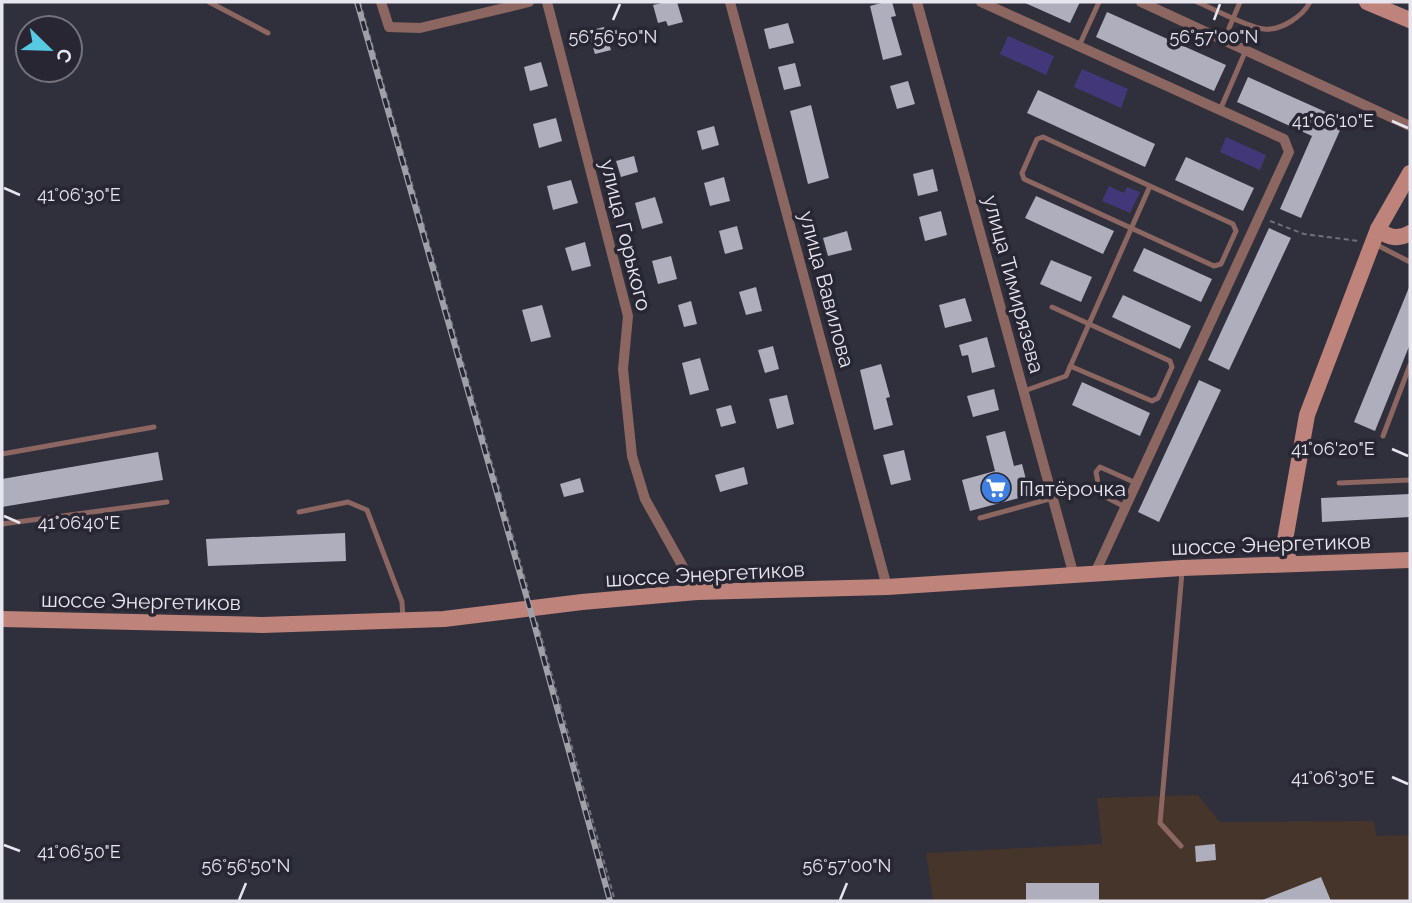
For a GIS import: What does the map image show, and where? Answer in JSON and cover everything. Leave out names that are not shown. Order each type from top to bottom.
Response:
[{"type":"main road","points":[[1367,2],[1410,20]]},
{"type":"main road","points":[[1289,563],[1285,540],[1307,415],[1375,236],[1405,193],[1410,173]]},
{"type":"main road","points":[[1375,236],[1400,238],[1410,233]]},
{"type":"main road","name":"шоссе Энергетиков","points":[[2,619],[262,625],[403,621],[698,592],[887,587],[1182,568],[1410,560]]},
{"type":"street","points":[[380,2],[388,27],[420,28],[529,2]]},
{"type":"street","name":"улица Горького","points":[[547,2],[628,316],[624,369],[632,456],[645,499],[698,592]]},
{"type":"street","name":"улица Вавилова","points":[[730,2],[887,587]]},
{"type":"street","name":"улица Тимирязева","points":[[917,2],[1074,576]]},
{"type":"street","points":[[981,2],[1284,139],[1289,152],[1095,573]]},
{"type":"street","points":[[1141,2],[1410,126]]},
{"type":"lane","points":[[209,2],[268,33]]},
{"type":"lane","points":[[1079,46],[1099,2]]},
{"type":"lane","points":[[1197,2],[1265,30],[1287,24],[1310,2]]},
{"type":"lane","points":[[1224,40],[1240,2]]},
{"type":"lane","points":[[1220,110],[1246,50]]},
{"type":"lane","points":[[1043,137],[1233,224],[1236,231],[1221,264],[1214,266],[1131,228],[1024,179],[1022,173],[1037,139],[1043,137]]},
{"type":"lane","points":[[1024,391],[1066,376],[1150,186]]},
{"type":"lane","points":[[1375,236],[1410,262]]},
{"type":"lane","points":[[1052,307],[1170,361],[1172,367],[1158,398],[1152,401],[1070,366]]},
{"type":"lane","points":[[1383,436],[1410,365]]},
{"type":"lane","points":[[2,454],[153,428]]},
{"type":"lane","points":[[1125,507],[1100,494],[1096,472],[1100,467],[1136,483]]},
{"type":"lane","points":[[1339,483],[1410,480]]},
{"type":"lane","points":[[980,518],[1053,498]]},
{"type":"lane","points":[[2,524],[167,502]]},
{"type":"lane","points":[[299,512],[348,502],[367,510],[402,602],[403,621]]},
{"type":"lane","points":[[1181,846],[1160,823],[1182,568]]},
{"type":"path","points":[[360,2],[615,901]]},
{"type":"path","points":[[1259,216],[1304,234],[1375,236]]},
{"type":"shaded area","points":[[1008,36],[1054,56],[1046,75],[1000,54]]},
{"type":"shaded area","points":[[1082,69],[1128,89],[1121,108],[1074,87]]},
{"type":"shaded area","points":[[1226,137],[1266,155],[1260,170],[1220,152]]},
{"type":"shaded area","points":[[1109,186],[1124,193],[1127,187],[1140,192],[1130,213],[1102,201]]},
{"type":"shaded area","points":[[1198,795],[1220,822],[1374,821],[1376,836],[1410,835],[1410,901],[933,901],[926,853],[1102,844],[1097,798]]},
{"type":"building","points":[[677,2],[683,22],[668,26],[666,21],[658,23],[653,5]]},
{"type":"building","points":[[892,2],[896,16],[891,17],[902,55],[883,60],[870,6]]},
{"type":"building","points":[[1023,2],[1080,2],[1070,23]]},
{"type":"building","points":[[1107,12],[1226,65],[1214,91],[1096,37]]},
{"type":"building","points":[[788,23],[794,43],[769,49],[764,29]]},
{"type":"building","points":[[604,27],[611,50],[595,54],[588,31]]},
{"type":"building","points":[[541,62],[548,86],[530,91],[524,67]]},
{"type":"building","points":[[795,63],[801,86],[784,90],[778,67]]},
{"type":"building","points":[[1248,77],[1337,117],[1341,128],[1301,218],[1280,209],[1312,136],[1237,102]]},
{"type":"building","points":[[908,81],[915,104],[897,109],[890,86]]},
{"type":"building","points":[[1038,90],[1155,144],[1145,167],[1027,113]]},
{"type":"building","points":[[811,105],[829,178],[808,184],[790,111]]},
{"type":"building","points":[[556,118],[562,141],[539,148],[533,124]]},
{"type":"building","points":[[714,126],[719,145],[702,150],[697,131]]},
{"type":"building","points":[[634,156],[638,172],[621,177],[616,161]]},
{"type":"building","points":[[1186,157],[1254,188],[1243,211],[1175,180]]},
{"type":"building","points":[[933,169],[938,191],[918,196],[913,174]]},
{"type":"building","points":[[724,177],[730,201],[710,206],[704,183]]},
{"type":"building","points":[[571,180],[578,203],[553,210],[547,186]]},
{"type":"building","points":[[1036,196],[1114,231],[1103,254],[1025,218]]},
{"type":"building","points":[[655,197],[663,223],[642,229],[635,203]]},
{"type":"building","points":[[941,211],[947,235],[925,241],[919,217]]},
{"type":"building","points":[[737,226],[743,249],[725,254],[719,231]]},
{"type":"building","points":[[1269,228],[1291,238],[1229,370],[1208,360]]},
{"type":"building","points":[[847,231],[852,250],[828,256],[823,238]]},
{"type":"building","points":[[585,242],[591,266],[572,271],[565,248]]},
{"type":"building","points":[[1144,248],[1212,279],[1201,302],[1133,271]]},
{"type":"building","points":[[671,256],[677,279],[658,284],[652,261]]},
{"type":"building","points":[[1051,260],[1092,277],[1081,302],[1040,284]]},
{"type":"building","points":[[1410,285],[1410,344],[1375,431],[1354,422]]},
{"type":"building","points":[[756,287],[762,311],[746,315],[739,292]]},
{"type":"building","points":[[1123,295],[1191,326],[1180,349],[1112,317]]},
{"type":"building","points":[[965,298],[972,321],[945,328],[939,305]]},
{"type":"building","points":[[691,301],[697,324],[684,327],[678,305]]},
{"type":"building","points":[[542,305],[551,337],[531,342],[522,310]]},
{"type":"building","points":[[987,337],[995,367],[972,373],[968,355],[962,356],[959,345]]},
{"type":"building","points":[[773,346],[779,369],[765,373],[758,350]]},
{"type":"building","points":[[700,358],[709,390],[690,395],[682,363]]},
{"type":"building","points":[[881,364],[890,397],[886,398],[893,425],[874,430],[860,370]]},
{"type":"building","points":[[1199,380],[1221,390],[1159,522],[1138,512]]},
{"type":"building","points":[[1082,382],[1150,413],[1140,436],[1072,405]]},
{"type":"building","points":[[994,389],[999,410],[973,417],[967,396]]},
{"type":"building","points":[[787,395],[794,424],[777,429],[769,399]]},
{"type":"building","points":[[731,405],[736,423],[721,427],[716,409]]},
{"type":"building","name":"Пятёрочка","points":[[1005,431],[1014,466],[1022,464],[1030,495],[970,511],[962,480],[995,471],[986,436]]},
{"type":"building","points":[[904,450],[911,480],[891,485],[883,455]]},
{"type":"building","points":[[158,452],[163,480],[2,507],[2,479]]},
{"type":"building","points":[[744,467],[748,484],[720,492],[715,475]]},
{"type":"building","points":[[580,478],[584,492],[564,497],[560,484]]},
{"type":"building","points":[[1410,494],[1410,517],[1322,522],[1321,498]]},
{"type":"building","points":[[345,533],[346,561],[208,566],[206,539]]},
{"type":"building","points":[[1215,844],[1216,860],[1196,862],[1195,846]]},
{"type":"building","points":[[1321,877],[1331,901],[1260,901]]},
{"type":"building","points":[[1026,883],[1099,883],[1099,901],[1026,901]]},
{"type":"railway","points":[[357,2],[610,901]]},
{"type":"place","name":"Пятёрочка","points":[[996,488]]}]
